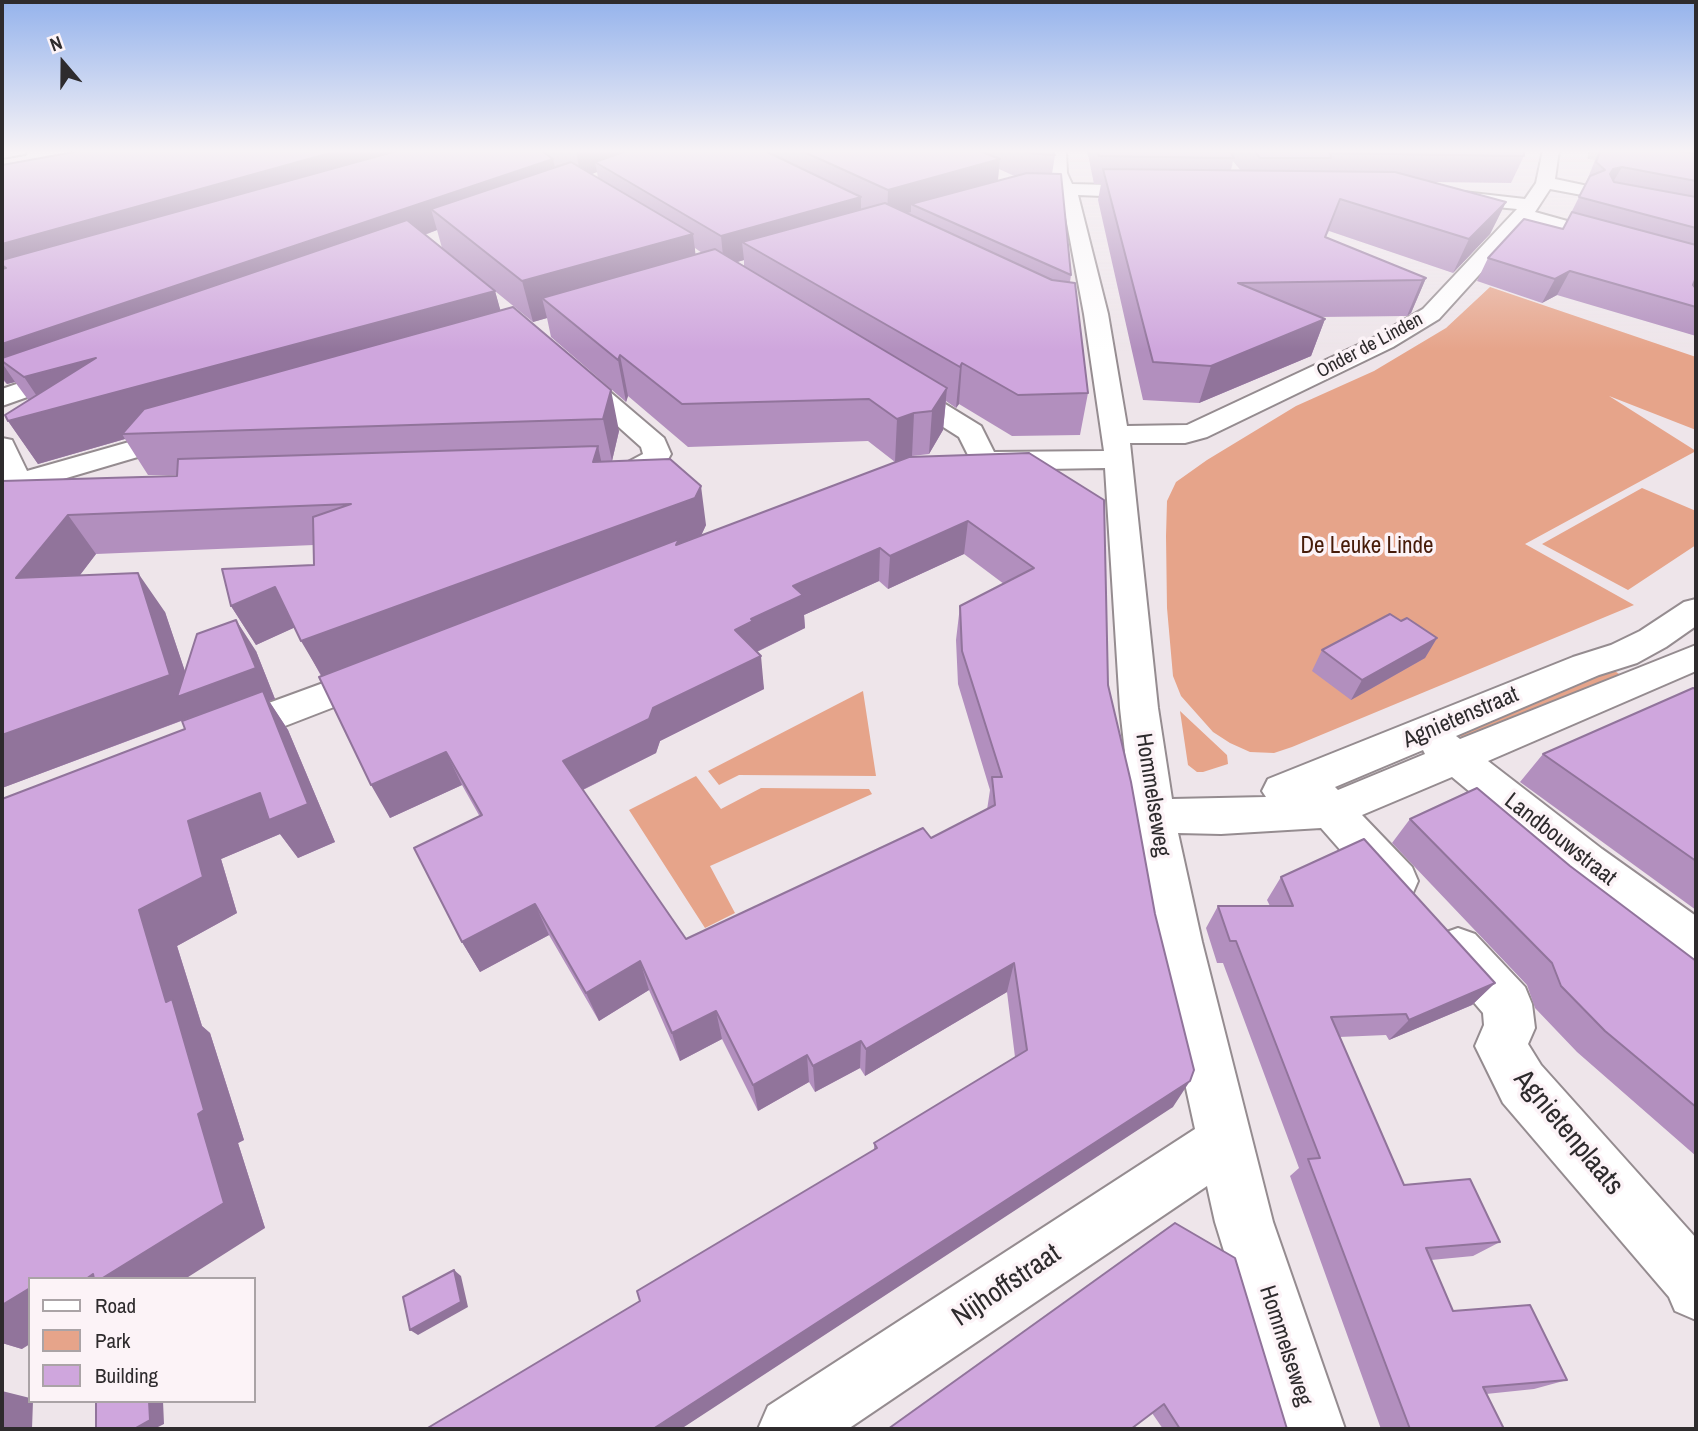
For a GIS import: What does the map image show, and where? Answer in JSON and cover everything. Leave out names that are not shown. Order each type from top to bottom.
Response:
[{"type":"street","name":"Hommelseweg","points":[[1074,217],[1083,313],[1117,446],[1139,708],[1153,815],[1178,942],[1244,1222],[1312,1429]]},
{"type":"street","name":"Onder de Linden","points":[[882,376],[971,432],[972,462],[1117,446],[1185,435],[1384,342],[1439,307],[1521,217]]},
{"type":"street","points":[[1549,217],[1696,263]]},
{"type":"street","points":[[560,361],[654,444],[657,454],[653,462],[646,466],[620,472],[579,474]]},
{"type":"street","points":[[2,398],[84,368]]},
{"type":"street","points":[[10,486],[201,430]]},
{"type":"street","points":[[2,446],[10,486]]},
{"type":"street","points":[[10,486],[29,491],[82,491]]},
{"type":"street","name":"Agnietenstraat","points":[[1153,815],[1221,817],[1318,796],[1442,746],[1672,663],[1696,610]]},
{"type":"street","points":[[195,746],[411,662]]},
{"type":"street","name":"Landbouwstraat","points":[[1442,746],[1586,862],[1696,943]]},
{"type":"street","name":"Agnietenplaats","points":[[1318,796],[1507,1004],[1510,1028],[1501,1046],[1522,1084],[1690,1276],[1696,1290]]},
{"type":"street","name":"Nijhoffstraat","points":[[791,1429],[1224,1142]]},
{"type":"green space","name":"De Leuke Linde","points":[[1490,287],[1696,357],[1696,430],[1609,396],[1696,451],[1525,544],[1634,605],[1292,747],[1274,753],[1250,752],[1230,743],[1213,732],[1181,696],[1173,676],[1167,608],[1166,536],[1167,501],[1176,482],[1296,406],[1374,371],[1446,328]]},
{"type":"green space","points":[[1642,488],[1696,511],[1696,545],[1628,590],[1542,544]]},
{"type":"green space","points":[[1606,665],[1622,676],[1468,743],[1453,730]]},
{"type":"green space","points":[[863,691],[876,776],[739,775],[719,785],[708,771]]},
{"type":"green space","points":[[1180,711],[1227,755],[1228,764],[1203,772],[1197,772],[1188,765]]},
{"type":"green space","points":[[696,776],[721,809],[761,788],[869,789],[872,794],[710,866],[735,913],[705,928],[629,810]]},
{"type":"building","points":[[2,217],[100,217],[2,244]]},
{"type":"building","points":[[158,217],[381,217],[2,344],[2,269],[6,268],[2,265],[2,260]]},
{"type":"building","points":[[441,217],[664,217],[693,234],[522,281]]},
{"type":"building","points":[[688,217],[790,217],[721,236]]},
{"type":"building","points":[[834,217],[915,217],[1052,280],[1075,283],[1088,393],[1018,395],[962,363],[960,367],[742,242]]},
{"type":"building","points":[[940,217],[1065,217],[1071,275]]},
{"type":"building","points":[[1115,217],[1333,217],[1325,237],[1426,278],[1238,283],[1325,319],[1211,366],[1153,362]]},
{"type":"building","points":[[1397,217],[1491,217],[1469,239]]},
{"type":"building","points":[[1569,217],[1590,217],[1696,245],[1696,277],[1693,285],[1696,289],[1696,307],[1570,271],[1555,279],[1488,258],[1524,219],[1563,229]]},
{"type":"building","points":[[1654,217],[1696,217],[1696,228]]},
{"type":"building","points":[[407,220],[495,291],[8,421],[5,415],[96,358],[24,377],[2,361],[2,358]]},
{"type":"building","points":[[715,249],[947,388],[932,411],[897,419],[869,399],[682,404],[620,355],[618,360],[542,298]]},
{"type":"building","points":[[513,307],[611,390],[603,419],[122,434],[144,409]]},
{"type":"building","points":[[598,446],[593,462],[670,459],[701,486],[695,498],[301,641],[275,587],[231,606],[222,569],[314,565],[313,517],[351,504],[68,515],[16,578],[138,573],[170,675],[2,735],[2,481],[177,476],[178,459]]},
{"type":"building","points":[[1029,453],[1104,500],[1108,685],[1131,782],[1155,914],[1194,1070],[1190,1081],[653,1429],[426,1429],[640,1301],[637,1291],[877,1148],[874,1143],[1027,1050],[1014,963],[866,1049],[861,1041],[813,1066],[807,1055],[753,1085],[716,1011],[672,1033],[640,961],[586,993],[535,904],[462,942],[414,848],[482,815],[446,752],[371,785],[319,677],[679,539],[676,545],[909,457]],"holes":[[[968,521],[1034,568],[960,606],[962,651],[1002,777],[992,777],[995,805],[931,838],[923,828],[686,939],[563,761],[649,719],[653,708],[761,656],[735,630],[753,621],[751,619],[803,595],[793,586],[880,548],[890,556]]]},
{"type":"building","points":[[1390,614],[1401,621],[1407,618],[1437,638],[1362,680],[1322,650]]},
{"type":"building","points":[[236,620],[256,668],[177,697],[197,634]]},
{"type":"building","points":[[1696,689],[1696,861],[1543,754]]},
{"type":"building","points":[[263,691],[308,804],[269,820],[260,793],[188,821],[203,877],[139,910],[166,1002],[172,999],[204,1110],[198,1114],[224,1203],[104,1277],[94,1277],[93,1274],[89,1277],[28,1277],[28,1289],[2,1305],[2,799],[185,729],[182,721]]},
{"type":"building","points":[[1477,788],[1570,866],[1696,961],[1696,1107],[1605,1031],[1561,986],[1552,963],[1410,819]]},
{"type":"building","points":[[1364,839],[1495,983],[1409,1020],[1406,1014],[1331,1017],[1404,1185],[1470,1179],[1500,1242],[1426,1248],[1453,1311],[1530,1305],[1567,1380],[1483,1387],[1504,1429],[1410,1429],[1308,1159],[1320,1158],[1236,941],[1230,941],[1218,906],[1293,906],[1281,877]]},
{"type":"building","points":[[1175,1223],[1235,1258],[1287,1429],[1180,1429],[1164,1404],[1131,1429],[888,1429]]},
{"type":"building","points":[[454,1270],[461,1302],[410,1330],[403,1297]]},
{"type":"building","points":[[96,1403],[149,1403],[150,1420],[134,1429],[96,1429]]}]
